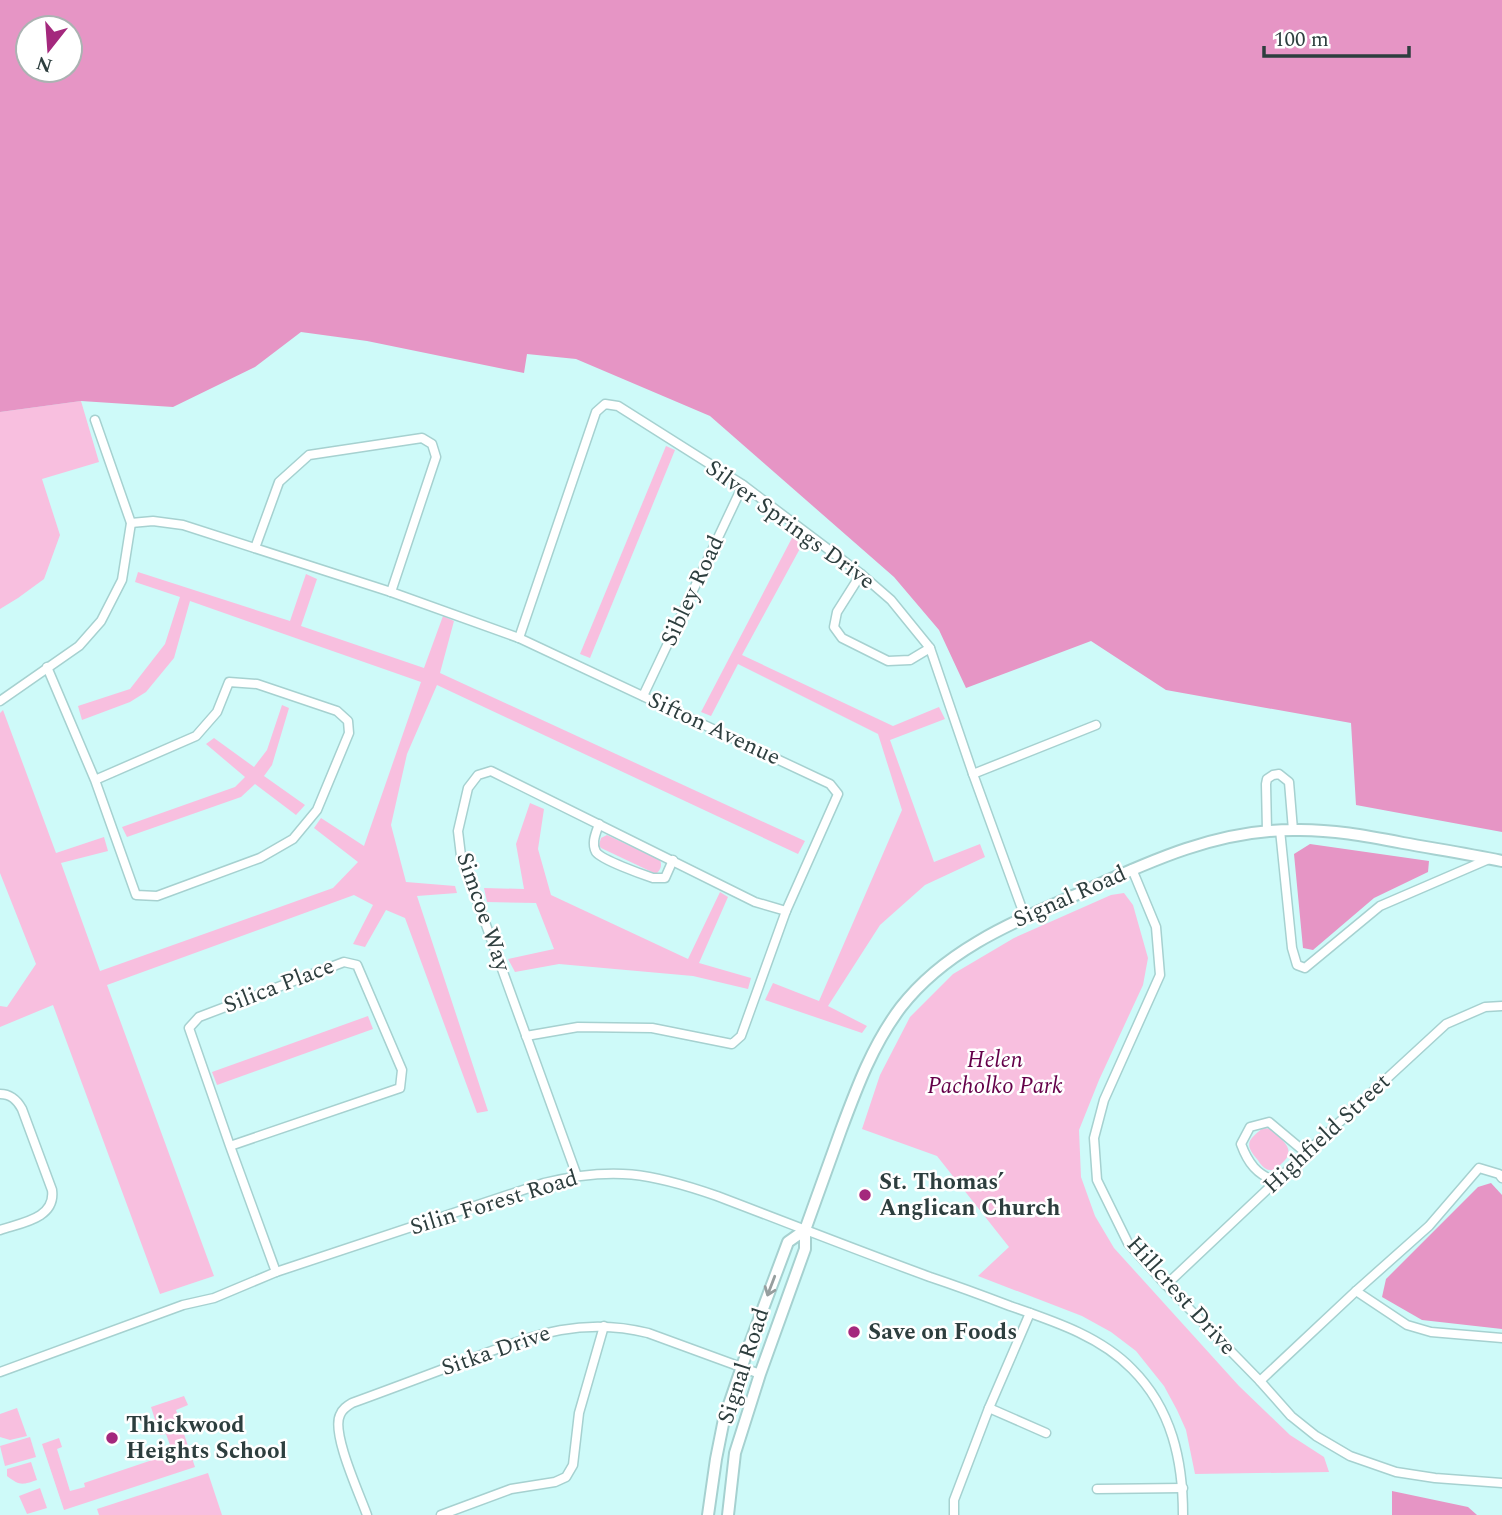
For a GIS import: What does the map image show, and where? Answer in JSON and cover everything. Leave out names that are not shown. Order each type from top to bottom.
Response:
[{"type":"street","name":"Silver Springs Drive","points":[[519,638],[596,412],[605,404],[618,406],[743,485],[861,574],[891,600],[930,648],[1025,917]]},
{"type":"street","points":[[0,701],[79,646],[101,621],[122,580],[131,523],[96,419]]},
{"type":"street","points":[[255,548],[279,482],[309,454],[422,438],[432,444],[436,457],[391,592]]},
{"type":"street","name":"Sibley Road","points":[[643,696],[743,485]]},
{"type":"street","name":"Sifton Avenue","points":[[131,523],[153,521],[183,525],[391,592],[519,638],[830,784],[838,794],[786,911],[741,1036],[732,1044],[652,1028],[578,1027],[526,1036]]},
{"type":"street","points":[[861,574],[837,612],[834,627],[842,638],[888,661],[910,660],[930,648]]},
{"type":"street","points":[[47,667],[96,780],[136,895],[157,896],[260,859],[293,839],[317,810],[349,733],[348,720],[337,711],[257,684],[229,682],[217,712],[196,736],[96,780]]},
{"type":"street","points":[[973,774],[1096,724]]},
{"type":"street","name":"Simcoe Way","points":[[578,1176],[461,856],[458,831],[468,788],[478,775],[491,771],[755,902],[786,911]]},
{"type":"street","points":[[1266,831],[1267,779],[1279,774],[1289,782],[1293,830]]},
{"type":"street","points":[[599,824],[594,841],[596,851],[603,857],[659,879],[665,878],[673,860]]},
{"type":"street","points":[[1280,830],[1293,948],[1297,965],[1305,968],[1380,906],[1489,859]]},
{"type":"street","name":"Signal Road","points":[[728,1515],[735,1453],[805,1249],[805,1230],[857,1089],[869,1060],[902,1007],[951,959],[1025,917],[1176,851],[1210,841],[1266,831],[1329,831],[1354,834],[1502,861]]},
{"type":"street","name":"Hillcrest Drive","points":[[1132,869],[1156,927],[1160,975],[1104,1100],[1094,1138],[1097,1180],[1128,1243],[1292,1416],[1316,1436],[1350,1456],[1414,1476],[1502,1483]]},
{"type":"street","name":"Silica Place","points":[[230,1146],[400,1088],[402,1070],[357,965],[344,961],[199,1017],[189,1028],[230,1146],[276,1272]]},
{"type":"street","name":"Highfield Street","points":[[1166,1285],[1446,1024],[1485,1007],[1502,1006]]},
{"type":"street","points":[[0,1094],[15,1099],[22,1110],[53,1197],[44,1214],[0,1230]]},
{"type":"street","points":[[1276,1181],[1262,1176],[1245,1156],[1241,1144],[1250,1127],[1269,1122],[1306,1153]]},
{"type":"street","points":[[1260,1381],[1429,1226],[1479,1168],[1499,1174],[1502,1178]]},
{"type":"street","name":"Silin Forest Road","points":[[0,1372],[183,1305],[214,1298],[276,1272],[544,1183],[578,1176],[631,1174],[671,1181],[717,1196],[1030,1313],[1106,1348],[1132,1369],[1166,1418],[1177,1449],[1183,1488],[1183,1515]]},
{"type":"street","name":"Signal Road","points":[[708,1515],[724,1419],[788,1242],[805,1230]]},
{"type":"street","points":[[1356,1291],[1407,1325],[1430,1332],[1502,1338]]},
{"type":"street","points":[[954,1515],[954,1500],[989,1408],[1030,1313]]},
{"type":"street","points":[[441,1515],[511,1489],[555,1482],[566,1477],[573,1465],[579,1413],[604,1326]]},
{"type":"street","name":"Sitka Drive","points":[[367,1515],[340,1440],[338,1423],[344,1408],[539,1334],[604,1326],[632,1329],[760,1374]]},
{"type":"street","points":[[989,1408],[1046,1433]]},
{"type":"street","points":[[1097,1489],[1183,1488]]},
{"type":"green space","points":[[81,401],[99,462],[42,479],[60,535],[44,579],[0,609],[0,412]]},
{"type":"green space","points":[[666,446],[675,450],[590,658],[580,654]]},
{"type":"green space","points":[[793,536],[803,543],[742,655],[893,726],[939,707],[945,719],[890,740],[934,862],[980,844],[985,857],[925,885],[880,925],[828,1006],[867,1026],[862,1033],[765,1000],[773,983],[819,1001],[902,810],[878,734],[738,664],[711,716],[701,712]]},
{"type":"green space","points":[[138,572],[290,621],[306,574],[317,579],[301,626],[424,668],[443,616],[454,621],[440,673],[805,841],[798,854],[437,685],[407,754],[391,825],[406,882],[455,886],[457,893],[417,896],[488,1111],[477,1113],[405,918],[386,910],[365,947],[353,944],[373,905],[354,895],[107,985],[214,1276],[160,1294],[53,1005],[0,1027],[0,1006],[7,1007],[36,964],[0,873],[0,713],[3,710],[56,853],[104,837],[108,851],[61,863],[100,971],[333,888],[358,862],[314,828],[321,818],[364,846],[421,682],[190,601],[174,658],[146,692],[130,702],[82,720],[78,706],[130,689],[165,644],[180,597],[135,582]]},
{"type":"green space","points":[[282,705],[289,708],[272,765],[264,776],[305,805],[296,815],[255,784],[241,797],[127,837],[122,827],[235,787],[245,777],[206,744],[214,738],[254,767],[267,750]]},
{"type":"green space","points":[[530,803],[544,809],[538,849],[551,895],[688,959],[720,892],[728,897],[699,963],[751,978],[748,989],[693,976],[559,964],[515,972],[508,959],[554,949],[536,903],[487,902],[484,888],[524,889],[516,844]]},
{"type":"green space","points":[[607,835],[660,860],[657,873],[601,848],[601,838]]},
{"type":"green space","name":"Helen Pacholko Park","points":[[1124,893],[1133,905],[1148,958],[1143,985],[1079,1130],[1081,1177],[1095,1216],[1114,1248],[1239,1386],[1290,1435],[1324,1457],[1329,1472],[1195,1474],[1186,1430],[1177,1410],[1164,1386],[1136,1351],[1111,1332],[1082,1316],[978,1276],[1009,1247],[937,1156],[862,1129],[880,1075],[910,1017],[953,974],[1014,938],[1111,895]]},
{"type":"green space","points":[[368,1016],[373,1029],[217,1085],[212,1072]]},
{"type":"green space","points":[[1263,1128],[1272,1129],[1289,1151],[1285,1160],[1273,1170],[1262,1166],[1249,1146],[1251,1139]]},
{"type":"green space","points":[[184,1396],[188,1405],[176,1410],[195,1467],[64,1510],[42,1444],[59,1438],[62,1447],[57,1449],[70,1491],[85,1487],[84,1483],[173,1453],[166,1434],[160,1435],[151,1407]]},
{"type":"green space","points":[[17,1408],[27,1436],[10,1440],[0,1437],[0,1414]]},
{"type":"green space","points":[[30,1437],[36,1457],[5,1466],[0,1446]]},
{"type":"green space","points":[[31,1462],[37,1480],[21,1484],[7,1476],[7,1469]]},
{"type":"green space","points":[[208,1473],[222,1515],[99,1515],[97,1509]]},
{"type":"green space","points":[[40,1488],[47,1508],[27,1514],[19,1496]]},
{"type":"shaded area","points":[[0,0],[1502,0],[1502,832],[1356,805],[1351,723],[1166,690],[1091,641],[966,688],[939,630],[894,577],[710,416],[576,359],[527,354],[524,373],[367,341],[301,332],[255,367],[173,407],[81,401],[0,412]]},
{"type":"shaded area","points":[[1310,844],[1429,861],[1428,872],[1374,898],[1313,950],[1303,948],[1294,854]]},
{"type":"shaded area","points":[[1491,1183],[1502,1195],[1502,1329],[1422,1320],[1382,1297],[1386,1279],[1478,1187]]},
{"type":"shaded area","points":[[1392,1491],[1468,1507],[1477,1515],[1392,1515]]},
{"type":"place","name":"St. Thomas’ Anglican Church","points":[[865,1195]]},
{"type":"place","name":"Save on Foods","points":[[854,1332]]},
{"type":"place","name":"Thickwood Heights School","points":[[112,1438]]}]
